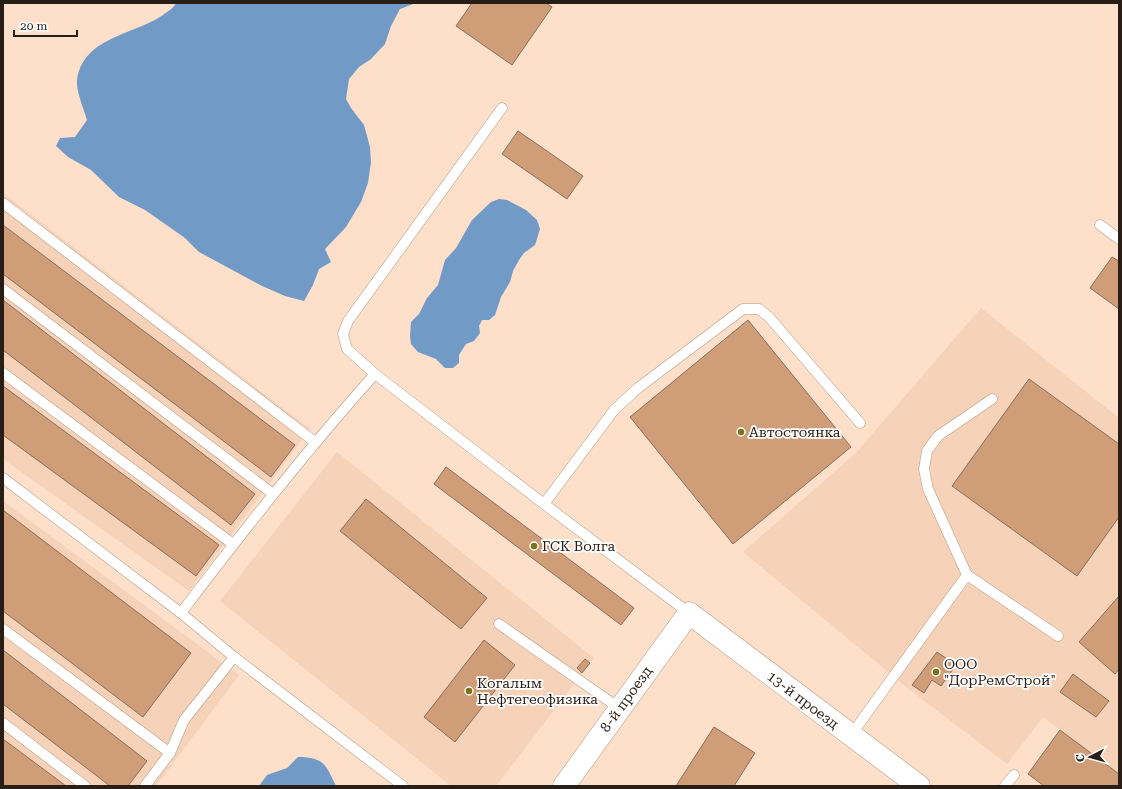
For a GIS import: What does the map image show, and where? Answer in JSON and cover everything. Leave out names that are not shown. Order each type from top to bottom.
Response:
[{"type":"street","name":"8-й проезд","points":[[564,786],[689,613]]},
{"type":"street","name":"13-й проезд","points":[[689,613],[919,786]]},
{"type":"lane","points":[[502,108],[348,321],[343,334],[347,349],[375,374],[689,613]]},
{"type":"lane","points":[[3,203],[315,442]]},
{"type":"lane","points":[[1100,225],[1119,239]]},
{"type":"lane","points":[[3,289],[273,494]]},
{"type":"lane","points":[[544,504],[614,410],[638,388],[743,309],[759,309],[769,317],[860,423]]},
{"type":"lane","points":[[3,373],[233,544]]},
{"type":"lane","points":[[181,613],[233,544],[315,442],[375,374]]},
{"type":"lane","points":[[992,399],[938,436],[927,451],[924,469],[928,489],[967,575],[1058,636]]},
{"type":"lane","points":[[3,478],[181,613],[234,657],[403,786]]},
{"type":"lane","points":[[850,735],[967,575]]},
{"type":"lane","points":[[499,624],[619,708]]},
{"type":"lane","points":[[3,629],[170,753]]},
{"type":"lane","points":[[145,786],[170,753],[184,720],[234,657]]},
{"type":"lane","points":[[3,723],[85,786]]},
{"type":"lane","points":[[1005,786],[1014,775]]},
{"type":"shaded area","points":[[3,193],[310,429],[189,591],[3,459]]},
{"type":"shaded area","name":"ООО \"ДорРемСтрой\"","points":[[981,308],[1119,418],[1119,774],[1043,717],[1007,764],[910,690],[743,552],[856,453]]},
{"type":"shaded area","points":[[337,452],[594,658],[496,786],[451,786],[220,601]]},
{"type":"shaded area","points":[[3,501],[239,675],[156,786],[3,786]]},
{"type":"water","points":[[176,3],[416,3],[400,9],[391,26],[385,44],[371,59],[359,67],[349,79],[346,99],[364,125],[370,147],[371,162],[368,183],[361,202],[346,227],[325,249],[331,262],[319,269],[313,285],[304,301],[285,296],[262,286],[199,252],[185,238],[145,210],[119,197],[91,170],[68,157],[56,146],[60,138],[75,137],[87,120],[79,95],[77,81],[81,66],[88,55],[111,39],[151,22],[163,15]]},
{"type":"water","points":[[499,199],[507,200],[526,210],[537,220],[540,229],[535,245],[524,253],[519,260],[513,271],[510,282],[501,297],[495,315],[489,320],[482,320],[479,326],[480,333],[474,341],[466,344],[459,355],[459,363],[453,368],[445,368],[436,359],[418,352],[411,344],[411,322],[419,314],[427,298],[438,285],[445,260],[456,248],[472,220],[491,202]]},
{"type":"water","points":[[298,757],[307,757],[323,764],[330,773],[336,786],[259,786],[267,775],[287,768]]},
{"type":"building","points":[[472,3],[546,3],[552,7],[512,65],[456,26]]},
{"type":"building","points":[[518,131],[583,176],[567,199],[502,154]]},
{"type":"building","points":[[3,225],[295,445],[271,477],[3,274]]},
{"type":"building","points":[[1112,257],[1119,261],[1119,309],[1090,288]]},
{"type":"building","points":[[3,300],[255,494],[231,525],[3,350]]},
{"type":"building","name":"Автостоянка","points":[[748,320],[851,447],[733,544],[630,417]]},
{"type":"building","points":[[1029,379],[1119,444],[1119,517],[1077,576],[952,486]]},
{"type":"building","points":[[3,386],[219,545],[196,576],[3,435]]},
{"type":"building","name":"ГСК Волга","points":[[446,467],[634,608],[621,625],[434,484]]},
{"type":"building","points":[[366,499],[487,598],[461,629],[340,531]]},
{"type":"building","points":[[3,510],[191,653],[143,717],[3,611]]},
{"type":"building","points":[[1119,596],[1119,669],[1115,674],[1079,642]]},
{"type":"building","name":"Когалым Нефтегеофизика","points":[[484,640],[515,665],[455,742],[424,717]]},
{"type":"building","points":[[3,650],[147,761],[128,786],[110,786],[3,704]]},
{"type":"building","name":"ООО \"ДорРемСтрой\"","points":[[937,652],[956,665],[941,686],[932,680],[924,693],[912,685]]},
{"type":"building","points":[[585,659],[590,663],[582,673],[577,668]]},
{"type":"building","points":[[1073,674],[1109,701],[1096,717],[1060,692]]},
{"type":"building","points":[[714,727],[755,753],[734,786],[676,786]]},
{"type":"building","points":[[1060,730],[1119,774],[1119,786],[1044,786],[1028,774]]},
{"type":"building","points":[[3,739],[66,786],[3,786]]},
{"type":"place","name":"Автостоянка","points":[[741,432]]},
{"type":"place","name":"ГСК Волга","points":[[534,546]]},
{"type":"place","name":"ООО \"ДорРемСтрой\"","points":[[936,672]]},
{"type":"place","name":"Когалым Нефтегеофизика","points":[[469,691]]}]
